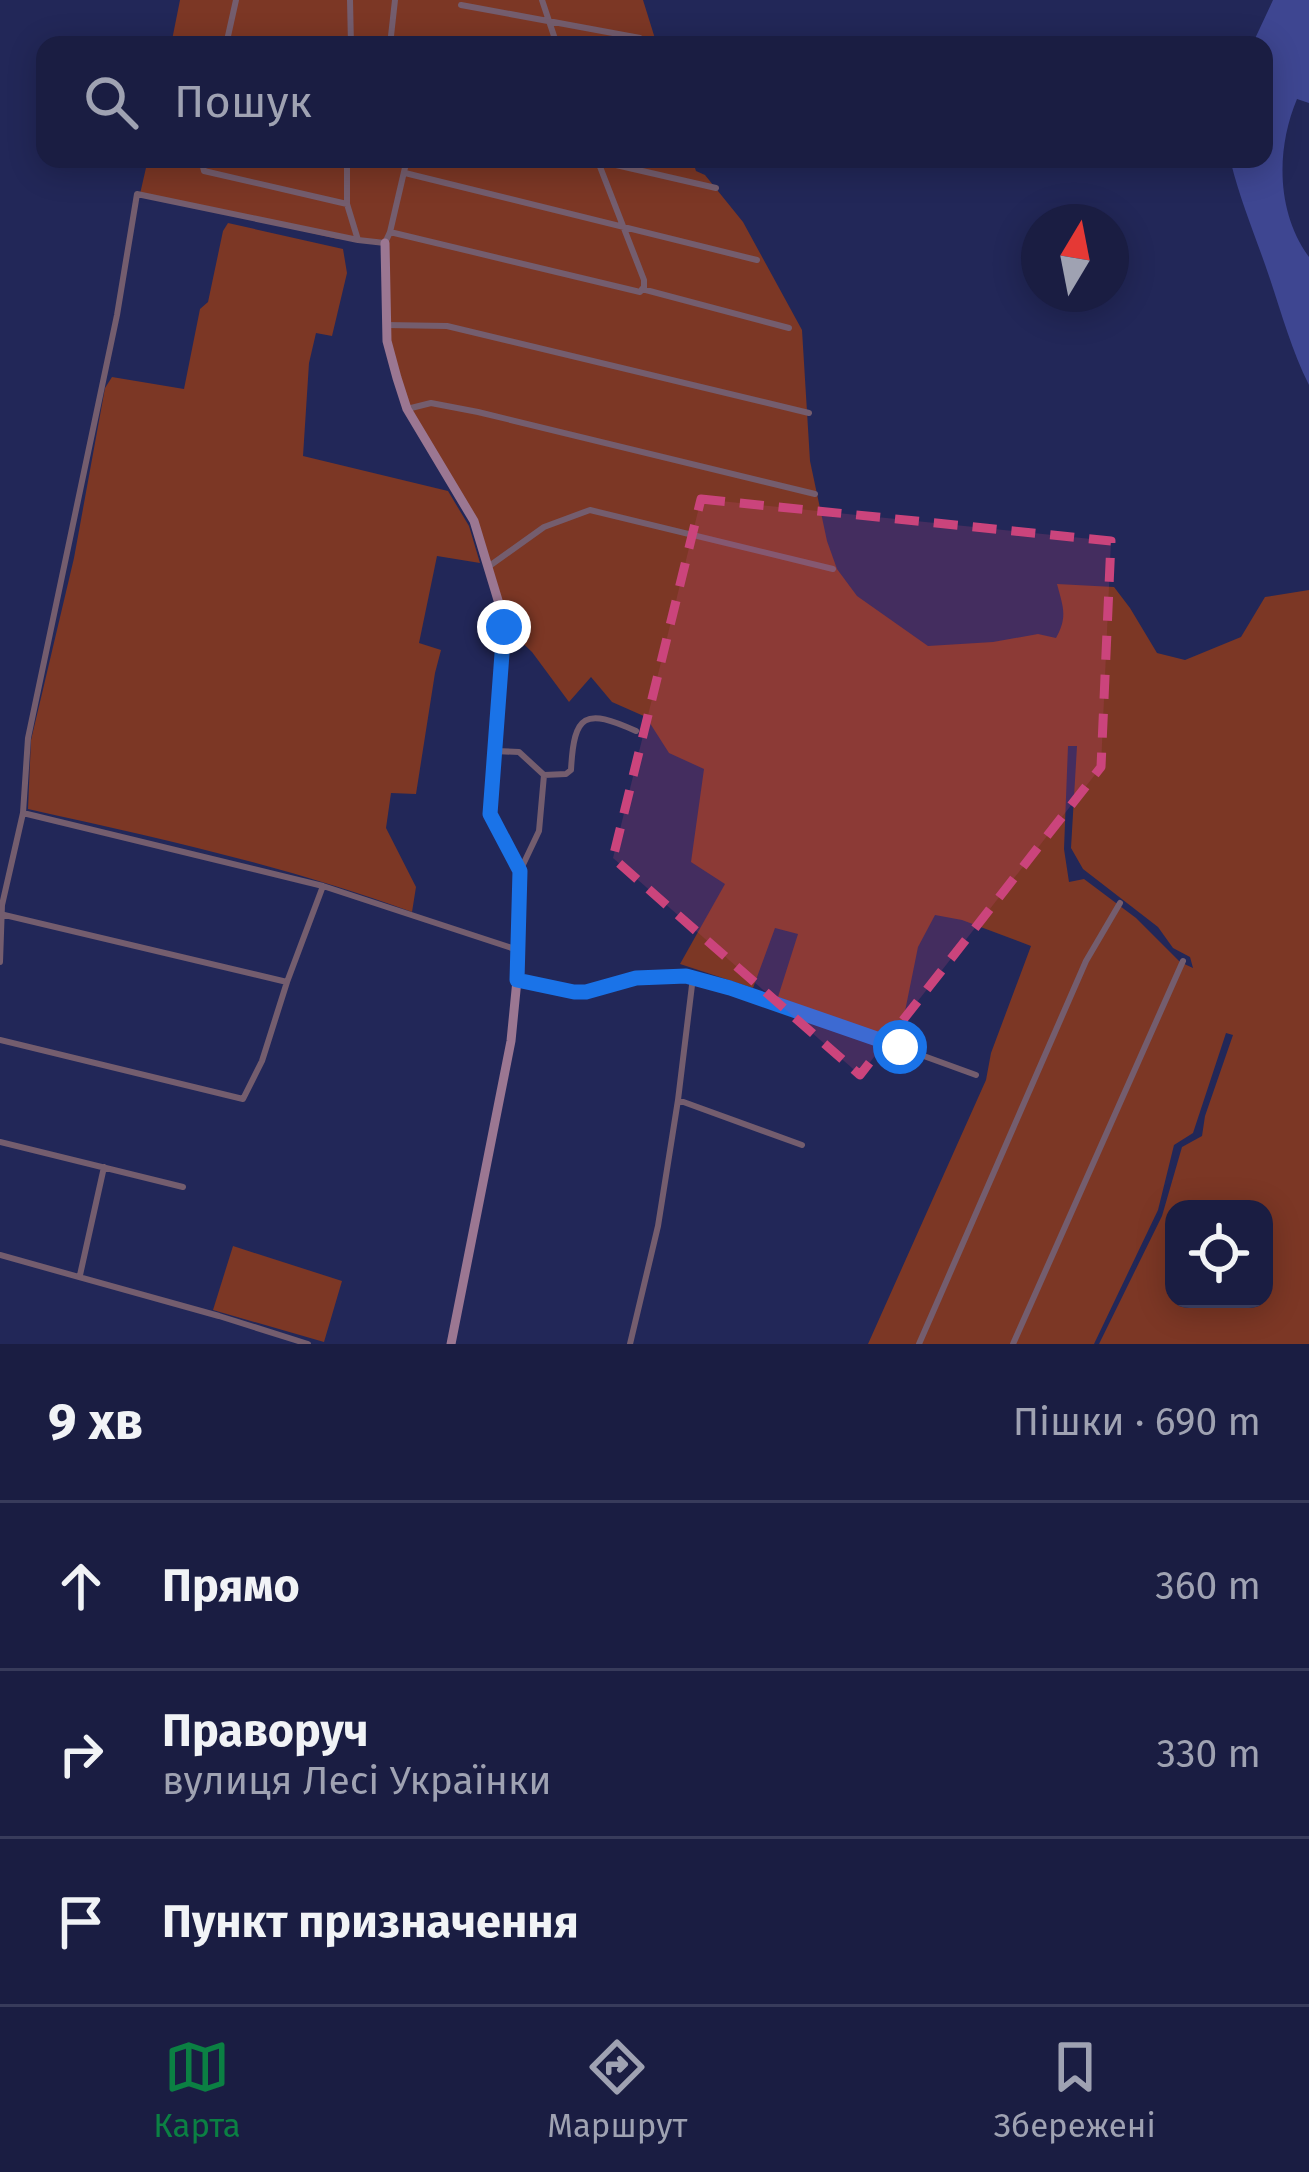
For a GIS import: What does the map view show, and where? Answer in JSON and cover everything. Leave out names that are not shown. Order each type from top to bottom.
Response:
[{"type":"street","points":[[228,36],[236,0]]},
{"type":"street","points":[[350,0],[351,36]]},
{"type":"street","points":[[390,36],[395,0]]},
{"type":"street","points":[[542,0],[554,36]]},
{"type":"street","points":[[461,5],[629,36]]},
{"type":"street","points":[[203,168],[347,204]]},
{"type":"street","points":[[347,168],[347,204],[358,241]]},
{"type":"street","points":[[405,168],[387,237],[386,325],[407,410],[474,521],[504,627],[490,814],[520,871]]},
{"type":"street","points":[[598,168],[644,280],[643,289]]},
{"type":"street","points":[[630,168],[716,188]]},
{"type":"street","points":[[404,173],[757,260]]},
{"type":"street","points":[[0,962],[1,915],[23,813],[28,738],[137,194],[358,241],[387,237],[627,291],[643,289],[789,328]]},
{"type":"street","points":[[386,325],[447,326],[809,413]]},
{"type":"street","points":[[407,410],[431,403],[478,412],[815,494]]},
{"type":"street","points":[[488,567],[544,527],[590,510],[832,569]]},
{"type":"street","points":[[494,751],[519,752],[544,776],[566,774],[571,770],[573,738],[585,720],[604,716],[636,731]]},
{"type":"street","points":[[451,1344],[511,1042],[520,871],[539,831],[544,776]]},
{"type":"street","points":[[23,813],[323,886],[518,950]]},
{"type":"street","points":[[0,1040],[243,1099],[262,1061],[323,886]]},
{"type":"street","points":[[919,1344],[1086,961],[1120,903]]},
{"type":"street","points":[[1,915],[287,982]]},
{"type":"street","points":[[1013,1344],[1183,961]]},
{"type":"street","points":[[517,980],[586,992],[636,978],[693,977],[976,1075]]},
{"type":"street","points":[[630,1344],[658,1226],[693,977]]},
{"type":"street","points":[[679,1100],[802,1144]]},
{"type":"street","points":[[0,1142],[183,1187]]},
{"type":"street","points":[[80,1277],[104,1167]]},
{"type":"street","points":[[0,1255],[308,1344]]},
{"type":"highlighted area","points":[[701,499],[1111,541],[1101,767],[860,1075],[613,858]]},
{"type":"shaded area","points":[[180,0],[643,0],[654,36],[173,36]]},
{"type":"shaded area","points":[[1273,0],[1309,0],[1309,103],[1297,99],[1290,118],[1283,180],[1290,220],[1309,257],[1309,385],[1232,168],[1273,168],[1273,36],[1256,36]]},
{"type":"shaded area","points":[[146,168],[695,168],[743,222],[802,330],[810,461],[837,569],[857,596],[928,646],[1038,634],[1056,638],[1063,617],[1057,584],[1114,587],[1157,653],[1185,660],[1241,637],[1265,597],[1309,590],[1309,1344],[1099,1344],[1165,1206],[1165,1308],[1273,1308],[1273,1200],[1167,1200],[1182,1147],[1202,1136],[1233,1035],[1226,1033],[1193,1133],[1174,1145],[1158,1210],[1094,1344],[868,1344],[986,1080],[991,1053],[1031,946],[935,915],[918,947],[899,1041],[778,997],[798,934],[775,928],[753,988],[680,964],[725,884],[691,862],[704,769],[669,753],[646,717],[612,702],[591,677],[569,702],[532,652],[507,628],[478,531],[405,397],[388,335],[388,240],[338,239],[140,194]],"holes":[[[1068,746],[1077,746],[1071,848],[1083,869],[1158,927],[1173,948],[1190,957],[1193,968],[1084,879],[1069,882],[1064,849]]]},
{"type":"shaded area","points":[[228,223],[343,249],[347,273],[332,336],[316,333],[309,363],[303,456],[448,491],[469,526],[480,563],[437,556],[419,643],[441,650],[416,794],[391,793],[386,828],[416,887],[412,912],[270,867],[28,809],[31,740],[74,558],[105,388],[112,377],[184,389],[200,309],[208,302]]},
{"type":"shaded area","points":[[233,1246],[342,1281],[324,1342],[213,1310]]},
{"type":"route","points":[[504,627],[490,814],[520,871],[517,980],[586,992],[636,978],[686,976],[900,1047]]}]
